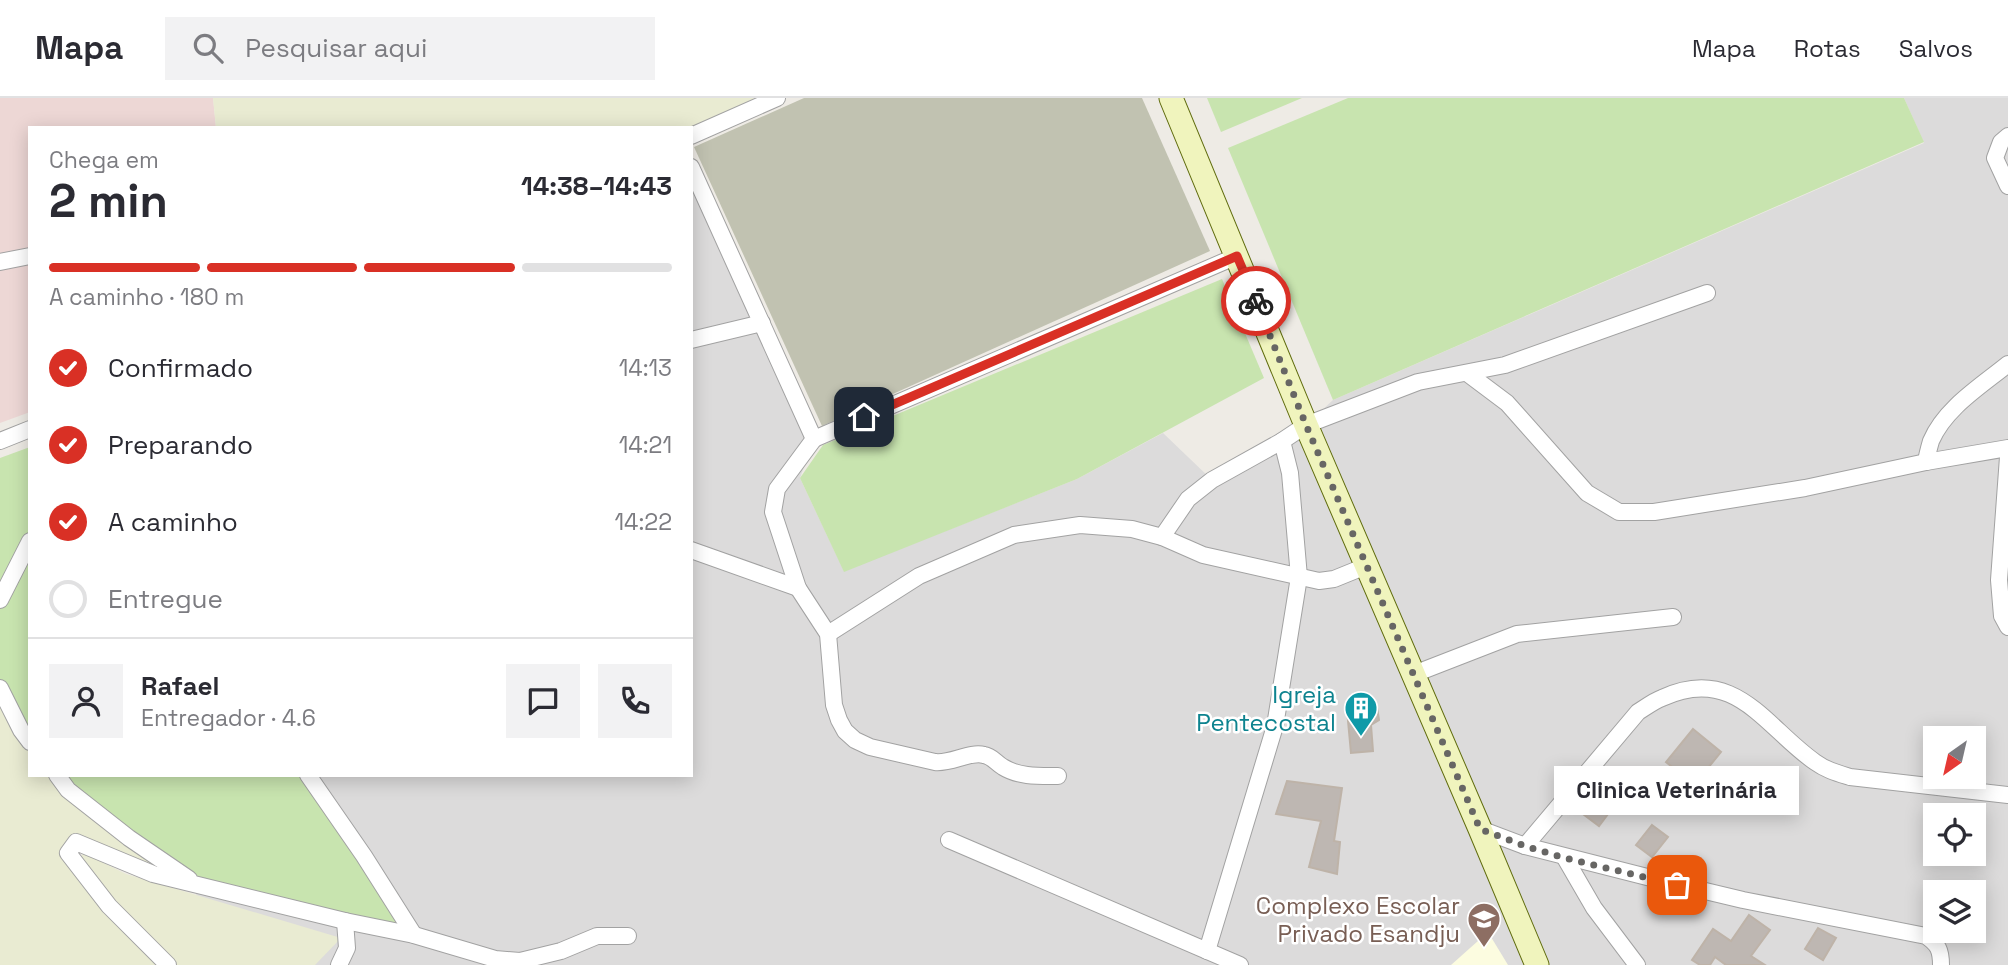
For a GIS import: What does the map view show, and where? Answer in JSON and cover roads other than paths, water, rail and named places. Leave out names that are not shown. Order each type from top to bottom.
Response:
[{"type":"main road","points":[[1171,98],[1306,425],[1537,965]]},
{"type":"street","points":[[693,135],[777,98]]},
{"type":"street","points":[[2008,136],[2001,142],[1995,158],[2008,186]]},
{"type":"street","points":[[693,171],[814,439]]},
{"type":"street","points":[[0,262],[28,256]]},
{"type":"street","points":[[1058,776],[1014,773],[993,759],[977,754],[944,763],[935,762],[870,747],[855,740],[845,731],[834,705],[828,634],[798,588],[773,512],[777,489],[814,439],[1237,256]]},
{"type":"street","points":[[1162,537],[1188,499],[1212,480],[1306,425],[1418,382],[1505,365],[1707,293]]},
{"type":"street","points":[[693,340],[762,323]]},
{"type":"street","points":[[1926,462],[1931,442],[1941,424],[1955,408],[2008,364]]},
{"type":"street","points":[[1467,373],[1507,403],[1587,493],[1619,512],[1654,512],[1805,488],[1926,462],[2008,448]]},
{"type":"street","points":[[0,441],[28,430]]},
{"type":"street","points":[[1208,951],[1275,726],[1299,577],[1290,473],[1282,441]]},
{"type":"street","points":[[2008,457],[1999,580],[2002,616],[2008,628]]},
{"type":"street","points":[[828,634],[919,576],[1014,535],[1080,526],[1132,529],[1162,537],[1203,555],[1319,581],[1334,579],[1366,566]]},
{"type":"street","points":[[0,600],[28,545]]},
{"type":"street","points":[[693,551],[798,588]]},
{"type":"street","points":[[1414,674],[1517,634],[1673,617]]},
{"type":"street","points":[[0,688],[28,739]]},
{"type":"street","points":[[1525,846],[1638,712],[1662,697],[1692,689],[1721,691],[1746,702],[1814,762],[1832,772],[1850,777],[2008,795]]},
{"type":"street","points":[[58,777],[68,790],[129,838],[200,886]]},
{"type":"street","points":[[309,777],[414,935]]},
{"type":"street","points":[[1480,829],[1565,858],[1743,900],[1926,936],[1936,942],[1941,952],[1941,965]]},
{"type":"street","points":[[949,840],[1240,965]]},
{"type":"street","points":[[168,965],[109,906],[68,853],[76,842],[153,874],[345,922],[414,935],[495,959],[520,961],[561,951],[597,936],[628,936]]},
{"type":"street","points":[[1565,858],[1594,908],[1637,965]]},
{"type":"street","points":[[339,965],[347,948],[345,922]]},
{"type":"place","name":"Igreja Pentecostal","points":[[1361,738]]},
{"type":"place","name":"Clinica Veterinária","points":[[1677,885]]},
{"type":"place","name":"Complexo Escolar Privado Esandju","points":[[1484,949]]}]
